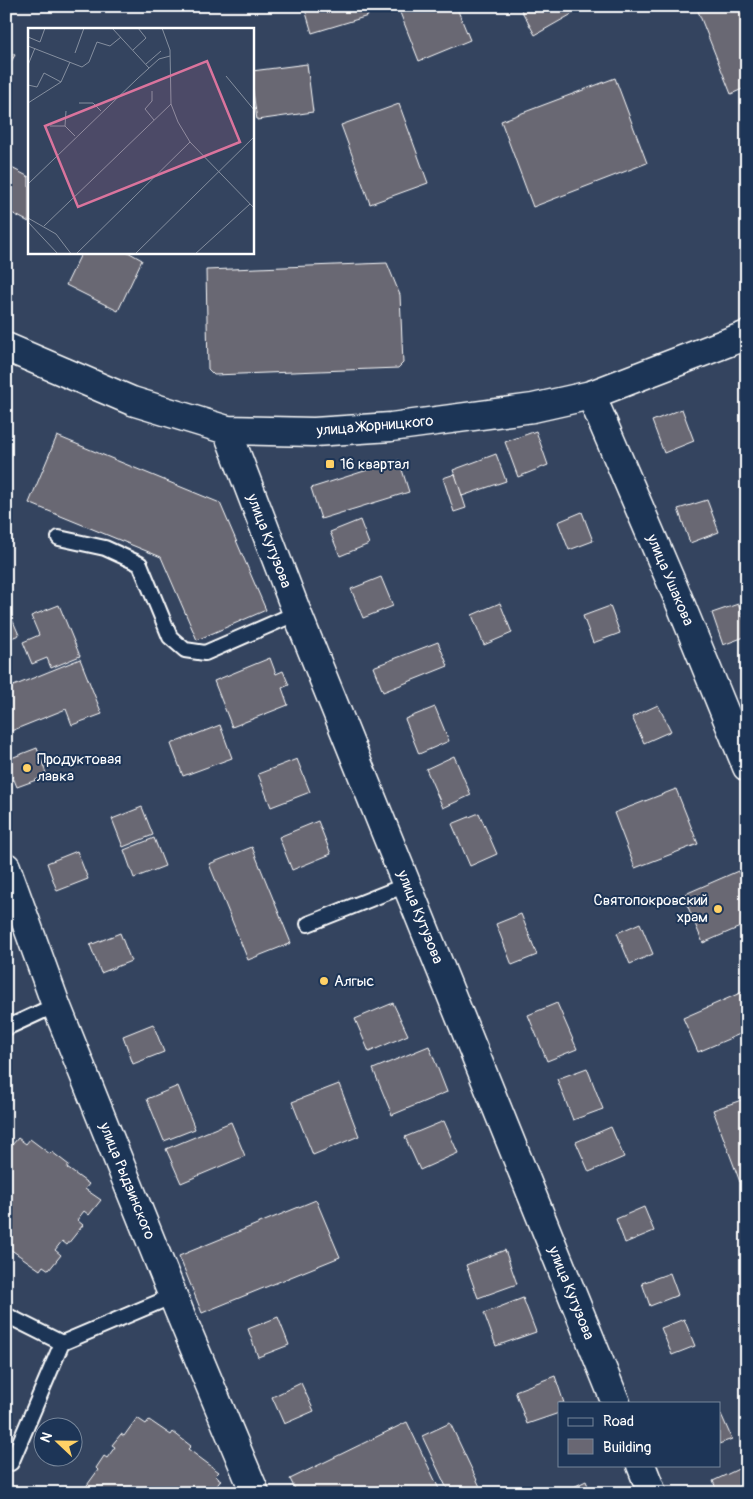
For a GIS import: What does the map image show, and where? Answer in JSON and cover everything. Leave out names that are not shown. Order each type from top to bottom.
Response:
[{"type":"street","name":"улица Жорницкого","points":[[6,347],[132,401],[227,430],[314,432],[391,427],[533,408],[591,395],[747,335]]},
{"type":"street","name":"улица Ушакова","points":[[591,395],[678,598],[747,767]]},
{"type":"street","name":"улица Кутузова","points":[[227,430],[296,613],[616,1402]]},
{"type":"street","name":"улица Рыдзинского","points":[[6,867],[56,1005],[255,1493]]},
{"type":"street","points":[[641,1466],[652,1493]]},
{"type":"lane","points":[[59,538],[105,548],[140,564],[170,637],[185,650],[205,654],[296,613]]},
{"type":"lane","points":[[308,924],[406,885]]},
{"type":"lane","points":[[6,1028],[56,1005]]},
{"type":"lane","points":[[11,1462],[62,1343],[174,1296]]},
{"type":"lane","points":[[6,1315],[62,1343]]},
{"type":"building","points":[[304,6],[365,6],[368,16],[312,33]]},
{"type":"building","points":[[409,6],[456,6],[470,40],[419,61],[399,10]]},
{"type":"building","points":[[519,6],[586,6],[535,35]]},
{"type":"building","points":[[696,6],[747,6],[747,87],[731,94]]},
{"type":"building","points":[[6,50],[15,55],[6,70]]},
{"type":"building","points":[[307,64],[313,112],[257,120],[254,99],[254,71]]},
{"type":"building","points":[[615,78],[647,163],[533,207],[501,121]]},
{"type":"building","points":[[399,104],[428,183],[370,204],[341,125]]},
{"type":"building","points":[[6,165],[28,176],[28,221],[6,210]]},
{"type":"building","points":[[81,254],[132,254],[142,260],[118,311],[66,285]]},
{"type":"building","points":[[387,263],[400,295],[403,363],[398,368],[214,375],[208,369],[206,270]]},
{"type":"building","points":[[682,409],[694,441],[664,453],[652,421]]},
{"type":"building","points":[[536,431],[548,465],[518,477],[505,442]]},
{"type":"building","points":[[57,436],[220,503],[266,610],[197,640],[161,557],[29,503]]},
{"type":"building","points":[[496,454],[506,481],[462,496],[453,470]]},
{"type":"building","points":[[399,460],[409,492],[321,519],[311,488]]},
{"type":"building","points":[[455,474],[466,508],[454,512],[443,478]]},
{"type":"building","points":[[707,500],[719,532],[690,543],[678,509]]},
{"type":"building","points":[[582,512],[593,541],[569,550],[558,522]]},
{"type":"building","points":[[360,520],[369,544],[340,556],[330,532]]},
{"type":"building","points":[[381,577],[393,606],[363,618],[351,589]]},
{"type":"building","points":[[500,603],[512,633],[484,645],[472,615]]},
{"type":"building","points":[[738,604],[747,627],[747,636],[723,645],[712,613]]},
{"type":"building","points":[[6,605],[19,635],[6,640]]},
{"type":"building","points":[[59,605],[80,656],[51,668],[47,658],[32,664],[23,642],[39,635],[31,616]]},
{"type":"building","points":[[610,606],[620,633],[593,643],[583,616]]},
{"type":"building","points":[[438,642],[448,666],[383,692],[373,667]]},
{"type":"building","points":[[270,658],[276,674],[283,671],[289,685],[282,688],[288,705],[232,727],[214,681]]},
{"type":"building","points":[[80,659],[102,714],[72,725],[66,709],[6,733],[6,689]]},
{"type":"building","points":[[747,687],[747,703],[741,689]]},
{"type":"building","points":[[658,705],[671,731],[644,743],[632,717]]},
{"type":"building","points":[[435,707],[449,741],[419,754],[405,719]]},
{"type":"building","points":[[220,725],[232,758],[183,776],[171,744]]},
{"type":"building","name":"Продуктовая лавка","points":[[37,748],[47,776],[17,787],[6,760]]},
{"type":"building","points":[[454,756],[471,795],[443,808],[426,769]]},
{"type":"building","points":[[297,759],[310,792],[271,807],[258,774]]},
{"type":"building","points":[[676,789],[698,844],[635,868],[614,813]]},
{"type":"building","points":[[142,807],[153,835],[123,847],[112,819]]},
{"type":"building","points":[[479,813],[497,854],[470,866],[452,824]]},
{"type":"building","points":[[318,821],[331,854],[292,870],[279,837]]},
{"type":"building","points":[[154,838],[165,866],[134,878],[124,850]]},
{"type":"building","points":[[252,847],[291,943],[248,960],[209,864]]},
{"type":"building","points":[[77,851],[88,879],[57,891],[47,863]]},
{"type":"building","name":"Святопокровский храм","points":[[738,871],[747,892],[747,924],[703,943],[683,895]]},
{"type":"building","points":[[521,914],[537,955],[512,965],[496,924]]},
{"type":"building","points":[[640,923],[653,954],[630,964],[617,933]]},
{"type":"building","points":[[120,933],[131,961],[101,973],[90,945]]},
{"type":"building","points":[[747,990],[747,1031],[698,1052],[683,1018]]},
{"type":"building","points":[[393,1003],[408,1035],[369,1052],[355,1019]]},
{"type":"building","points":[[557,1003],[577,1049],[547,1061],[528,1015]]},
{"type":"building","points":[[153,1024],[164,1052],[133,1064],[123,1036]]},
{"type":"building","points":[[429,1046],[447,1092],[392,1115],[373,1069]]},
{"type":"building","points":[[587,1068],[603,1109],[573,1120],[557,1079]]},
{"type":"building","points":[[339,1084],[359,1136],[313,1155],[292,1102]]},
{"type":"building","points":[[178,1086],[195,1129],[164,1141],[147,1099]]},
{"type":"building","points":[[747,1098],[747,1179],[740,1182],[713,1110]]},
{"type":"building","points":[[444,1121],[458,1153],[420,1170],[405,1137]]},
{"type":"building","points":[[231,1122],[245,1156],[181,1183],[166,1149]]},
{"type":"building","points":[[611,1127],[624,1157],[589,1172],[576,1142]]},
{"type":"building","points":[[18,1138],[26,1144],[30,1139],[50,1154],[52,1152],[69,1165],[67,1168],[89,1184],[85,1189],[101,1200],[89,1215],[84,1211],[77,1220],[83,1225],[67,1245],[62,1241],[55,1250],[61,1255],[49,1270],[43,1266],[40,1270],[10,1249],[6,1250],[6,1152]]},
{"type":"building","points":[[316,1200],[340,1257],[202,1313],[179,1256]]},
{"type":"building","points":[[644,1207],[654,1231],[625,1243],[616,1219]]},
{"type":"building","points":[[505,1250],[517,1284],[478,1298],[466,1265]]},
{"type":"building","points":[[670,1273],[678,1295],[650,1306],[642,1283]]},
{"type":"building","points":[[523,1298],[536,1332],[496,1346],[484,1313]]},
{"type":"building","points":[[278,1317],[289,1345],[258,1357],[248,1329]]},
{"type":"building","points":[[684,1319],[695,1346],[672,1355],[661,1328]]},
{"type":"building","points":[[555,1376],[564,1402],[558,1402],[558,1413],[527,1424],[515,1391]]},
{"type":"building","points":[[301,1383],[314,1411],[284,1424],[272,1397]]},
{"type":"building","points":[[720,1414],[732,1439],[720,1444]]},
{"type":"building","points":[[137,1418],[146,1424],[149,1420],[171,1435],[173,1432],[191,1446],[188,1449],[219,1472],[215,1476],[221,1480],[212,1493],[205,1491],[204,1493],[92,1493],[85,1488],[98,1470],[96,1468],[104,1456],[107,1458],[115,1447],[112,1445],[121,1434],[124,1436]]},
{"type":"building","points":[[407,1422],[441,1493],[297,1493],[290,1479]]},
{"type":"building","points":[[450,1423],[483,1493],[449,1493],[422,1436]]},
{"type":"building","points":[[747,1465],[747,1493],[718,1493],[713,1481]]},
{"type":"building","points":[[586,1481],[591,1493],[561,1493]]},
{"type":"place","name":"16 квартал","points":[[330,464]]},
{"type":"place","name":"Продуктовая лавка","points":[[27,768]]},
{"type":"place","name":"Святопокровский храм","points":[[718,909]]},
{"type":"place","name":"Алгыс","points":[[324,981]]}]
